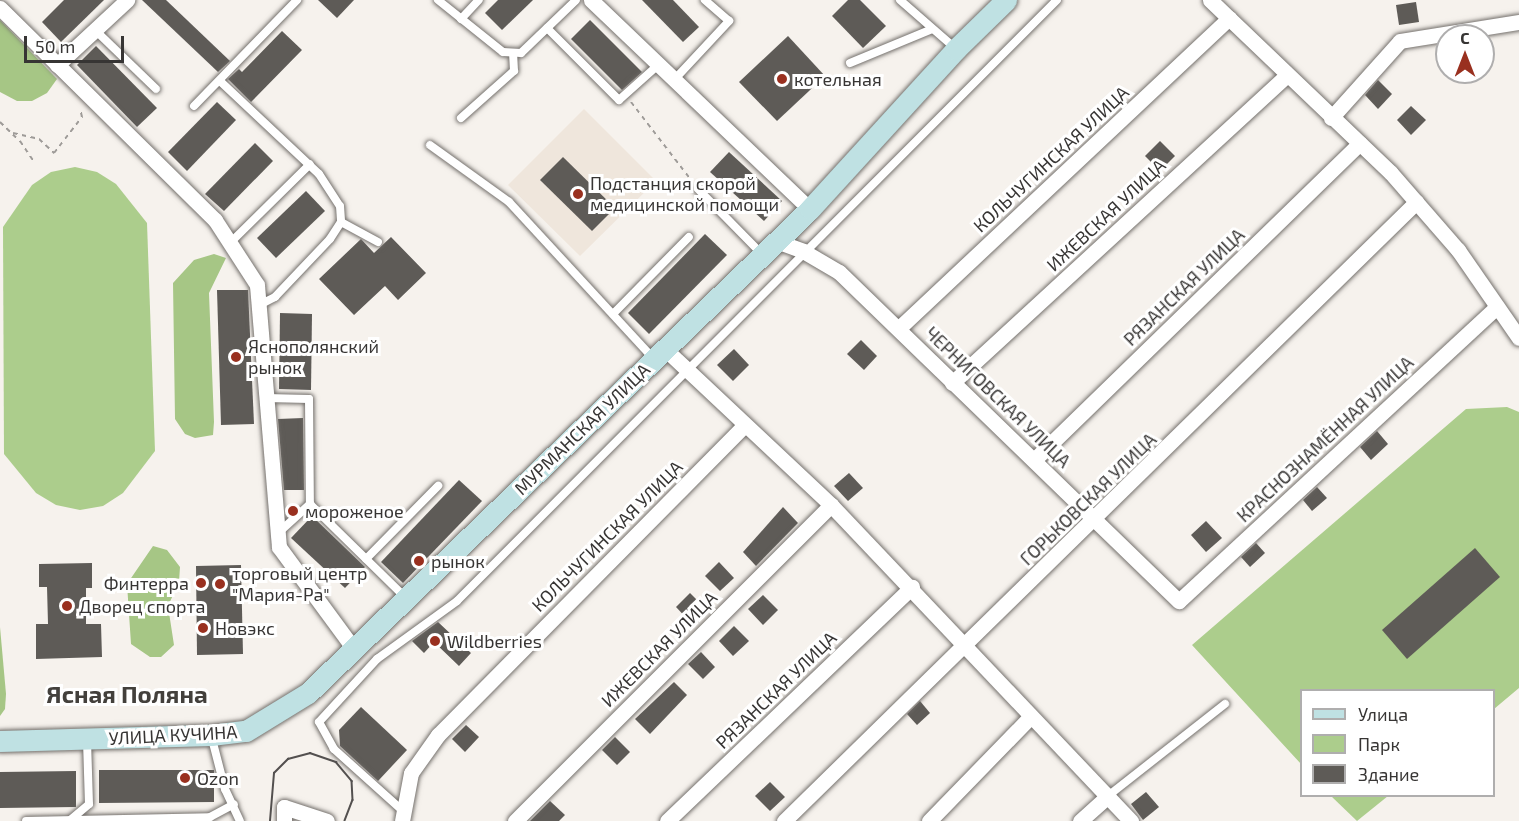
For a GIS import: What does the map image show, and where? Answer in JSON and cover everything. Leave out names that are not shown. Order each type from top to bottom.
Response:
[{"type":"main road","name":"МУРМАНСКАЯ УЛИЦА","points":[[354,649],[810,209],[956,49],[1006,0]]},
{"type":"main road","name":"УЛИЦА КУЧИНА","points":[[0,741],[211,735],[246,731],[267,721],[308,693],[354,649]]},
{"type":"street","points":[[57,64],[97,32],[127,0]]},
{"type":"street","points":[[591,0],[657,66],[810,209]]},
{"type":"street","points":[[1210,0],[1286,76],[1360,143],[1416,202],[1458,250],[1519,338]]},
{"type":"street","points":[[0,8],[215,220],[257,285],[279,547],[354,649]]},
{"type":"street","name":"КОЛЬЧУГИНСКАЯ УЛИЦА","points":[[899,328],[1228,18]]},
{"type":"street","points":[[1331,118],[1400,41],[1519,22]]},
{"type":"street","name":"ИЖЕВСКАЯ УЛИЦА","points":[[952,383],[1286,76]]},
{"type":"street","name":"РЯЗАНСКАЯ УЛИЦА","points":[[1035,459],[1360,143]]},
{"type":"street","name":"ГОРЬКОВСКАЯ УЛИЦА","points":[[784,821],[1094,521],[1416,202]]},
{"type":"street","name":"ЧЕРНИГОВСКАЯ УЛИЦА","points":[[769,247],[803,250],[838,272],[899,328],[952,383],[1035,459],[1094,521],[1179,600]]},
{"type":"street","name":"КРАСНОЗНАМЁННАЯ УЛИЦА","points":[[1179,600],[1497,307]]},
{"type":"street","points":[[659,354],[687,370],[831,505],[912,587],[964,646],[1131,821]]},
{"type":"street","name":"КОЛЬЧУГИНСКАЯ УЛИЦА","points":[[403,816],[411,773],[438,735],[745,425]]},
{"type":"street","name":"ИЖЕВСКАЯ УЛИЦА","points":[[515,821],[831,505]]},
{"type":"street","name":"РЯЗАНСКАЯ УЛИЦА","points":[[667,821],[912,587]]},
{"type":"street","points":[[929,821],[1031,716]]},
{"type":"street","points":[[1080,821],[1108,796]]},
{"type":"street","points":[[284,814],[327,821]]},
{"type":"lane","points":[[194,106],[221,82],[297,0]]},
{"type":"lane","points":[[438,0],[460,20],[503,52],[513,53],[521,53],[576,0]]},
{"type":"lane","points":[[460,20],[478,0]]},
{"type":"lane","points":[[673,81],[729,21],[705,0]]},
{"type":"lane","points":[[900,0],[956,49]]},
{"type":"lane","points":[[403,816],[334,749],[319,722],[377,659],[457,600],[687,370],[803,250],[1057,0]]},
{"type":"lane","points":[[547,28],[619,100],[657,66]]},
{"type":"lane","points":[[850,63],[933,29]]},
{"type":"lane","points":[[97,32],[156,88]]},
{"type":"lane","points":[[460,118],[513,71],[513,53]]},
{"type":"lane","points":[[221,82],[310,164],[340,206],[341,222],[330,239],[275,297],[259,305]]},
{"type":"lane","points":[[430,145],[509,202],[613,314],[659,354]]},
{"type":"lane","points":[[230,243],[310,164]]},
{"type":"lane","points":[[698,189],[769,247]]},
{"type":"lane","points":[[341,222],[378,242]]},
{"type":"lane","points":[[613,314],[689,237]]},
{"type":"lane","points":[[266,398],[309,399],[310,504],[406,598]]},
{"type":"lane","points":[[366,559],[438,486]]},
{"type":"lane","points":[[277,534],[310,504]]},
{"type":"lane","points":[[1108,796],[1226,704]]},
{"type":"lane","points":[[211,735],[225,789],[240,821]]},
{"type":"lane","points":[[69,821],[89,804],[87,740]]},
{"type":"lane","points":[[26,821],[210,817],[234,804]]},
{"type":"path","points":[[13,133],[39,139],[54,153],[82,117],[72,79]]},
{"type":"path","points":[[625,95],[698,189]]},
{"type":"path","points":[[0,122],[13,133],[34,162]]},
{"type":"shaded area","points":[[584,109],[656,181],[580,256],[508,185]]},
{"type":"green space","points":[[0,20],[57,79],[47,93],[32,101],[17,101],[0,92]]},
{"type":"green space","points":[[75,167],[97,172],[116,184],[147,223],[155,451],[123,493],[103,506],[80,510],[56,505],[36,493],[4,454],[3,227],[32,185],[51,172]]},
{"type":"green space","points":[[214,254],[226,258],[209,293],[213,435],[195,438],[185,434],[175,419],[173,283],[194,260]]},
{"type":"green space","points":[[1507,407],[1519,412],[1519,688],[1495,708],[1495,689],[1300,689],[1300,763],[1192,645],[1466,409]]},
{"type":"green space","points":[[153,546],[167,550],[180,567],[179,582],[168,606],[174,645],[161,657],[150,657],[131,644],[127,584]]},
{"type":"green space","points":[[0,627],[6,694],[5,709],[0,716]]},
{"type":"green space","points":[[1332,797],[1387,797],[1357,821]]},
{"type":"building","points":[[64,0],[104,0],[61,42],[42,22]]},
{"type":"building","points":[[142,0],[166,0],[230,61],[218,72]]},
{"type":"building","points":[[318,0],[354,0],[337,18]]},
{"type":"building","points":[[498,0],[533,0],[502,30],[485,13]]},
{"type":"building","points":[[642,0],[673,0],[699,27],[683,42]]},
{"type":"building","points":[[848,0],[860,0],[886,26],[863,48],[832,16]]},
{"type":"building","points":[[1416,2],[1419,22],[1399,25],[1396,5]]},
{"type":"building","points":[[590,20],[642,72],[622,90],[571,39]]},
{"type":"building","points":[[282,31],[302,50],[251,102],[228,79],[239,69],[242,72]]},
{"type":"building","name":"котельная","points":[[788,36],[825,76],[777,121],[739,82]]},
{"type":"building","points":[[96,46],[157,108],[137,127],[77,65]]},
{"type":"building","points":[[1378,80],[1392,94],[1378,109],[1365,95]]},
{"type":"building","points":[[217,102],[236,120],[187,171],[168,152]]},
{"type":"building","points":[[1411,106],[1426,120],[1411,135],[1397,120]]},
{"type":"building","points":[[1160,141],[1175,156],[1160,171],[1145,156]]},
{"type":"building","points":[[255,143],[273,161],[224,211],[205,194]]},
{"type":"building","points":[[729,152],[782,201],[764,221],[710,172]]},
{"type":"building","name":"Подстанция скорой медицинской помощи","points":[[563,157],[615,208],[592,231],[540,180]]},
{"type":"building","points":[[306,191],[325,211],[276,258],[257,238]]},
{"type":"building","points":[[705,234],[727,255],[649,334],[628,313]]},
{"type":"building","points":[[391,237],[426,273],[398,300],[385,286],[354,315],[319,279],[361,239],[374,253]]},
{"type":"building","name":"Яснополянский рынок","points":[[217,290],[248,290],[254,424],[221,425]]},
{"type":"building","points":[[280,313],[312,314],[311,390],[279,389]]},
{"type":"building","points":[[861,340],[877,356],[864,370],[847,354]]},
{"type":"building","points":[[734,349],[749,365],[733,381],[717,365]]},
{"type":"building","points":[[303,418],[304,490],[284,490],[278,419]]},
{"type":"building","points":[[1377,431],[1388,444],[1371,460],[1360,447]]},
{"type":"building","points":[[849,473],[863,488],[848,501],[834,486]]},
{"type":"building","points":[[459,480],[482,501],[403,583],[381,562]]},
{"type":"building","points":[[1317,487],[1327,498],[1312,511],[1303,500]]},
{"type":"building","points":[[783,507],[798,523],[756,566],[743,552]]},
{"type":"building","points":[[312,516],[365,567],[345,588],[291,538]]},
{"type":"building","points":[[1206,521],[1222,538],[1206,552],[1191,535]]},
{"type":"building","points":[[1256,543],[1265,553],[1250,567],[1241,557]]},
{"type":"building","points":[[1475,548],[1500,577],[1407,659],[1382,630]]},
{"type":"building","points":[[719,562],[734,578],[720,591],[705,576]]},
{"type":"building","name":"Дворец спорта","points":[[92,563],[92,588],[86,588],[86,624],[101,624],[102,657],[36,659],[36,624],[48,624],[47,587],[39,587],[39,564]]},
{"type":"building","points":[[241,565],[243,654],[197,655],[196,566]]},
{"type":"building","points":[[690,593],[706,609],[691,623],[676,607]]},
{"type":"building","points":[[763,595],[778,610],[763,625],[748,609]]},
{"type":"building","name":"Wildberries","points":[[438,622],[471,653],[459,666],[434,642],[424,653],[412,641]]},
{"type":"building","points":[[734,626],[749,641],[733,656],[719,641]]},
{"type":"building","points":[[701,652],[715,667],[703,679],[688,664]]},
{"type":"building","points":[[674,682],[687,695],[650,734],[635,719]]},
{"type":"building","points":[[920,701],[930,713],[917,725],[907,714]]},
{"type":"building","points":[[361,707],[407,750],[378,781],[340,746],[339,730]]},
{"type":"building","points":[[466,725],[479,737],[465,752],[452,739]]},
{"type":"building","points":[[615,737],[630,752],[617,765],[602,750]]},
{"type":"building","points":[[99,770],[214,770],[214,802],[99,803]]},
{"type":"building","points":[[76,771],[76,807],[0,808],[0,772]]},
{"type":"building","points":[[770,782],[785,797],[770,811],[755,796]]},
{"type":"building","points":[[1146,792],[1159,807],[1143,820],[1131,804]]},
{"type":"building","points":[[550,801],[565,815],[559,821],[530,821]]},
{"type":"tram line","points":[[270,821],[274,773],[288,759],[310,753],[336,762],[352,781],[353,800],[345,821]]},
{"type":"place","name":"котельная","points":[[782,79]]},
{"type":"place","name":"Подстанция скорой медицинской помощи","points":[[578,194]]},
{"type":"place","name":"Яснополянский рынок","points":[[236,357]]},
{"type":"place","name":"мороженое","points":[[293,511]]},
{"type":"place","name":"рынок","points":[[419,561]]},
{"type":"place","name":"Финтерра","points":[[201,583]]},
{"type":"place","name":"торговый центр \"Мария-Ра\"","points":[[220,584]]},
{"type":"place","name":"Дворец спорта","points":[[67,606]]},
{"type":"place","name":"Новэкс","points":[[203,628]]},
{"type":"place","name":"Wildberries","points":[[435,641]]},
{"type":"place","name":"Ozon","points":[[185,778]]},
{"type":"district","name":"Ясная Поляна","points":[[127,694]]}]
